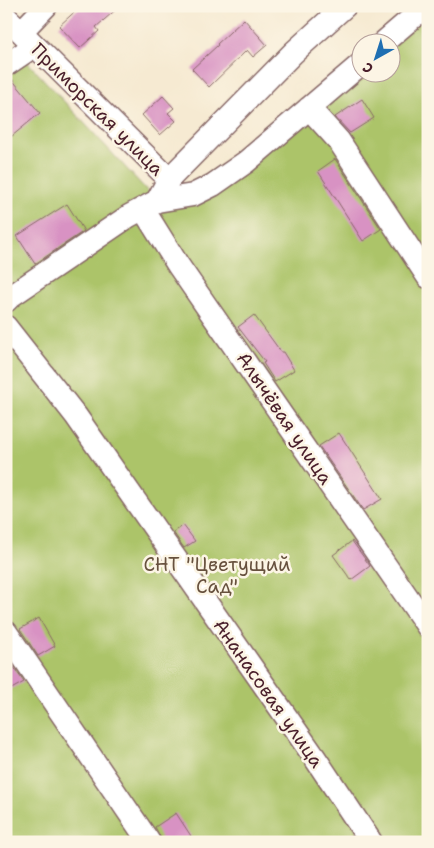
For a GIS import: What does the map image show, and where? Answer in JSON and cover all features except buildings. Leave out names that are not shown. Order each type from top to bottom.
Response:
[{"type":"street","points":[[6,65],[21,31],[46,6]]},
{"type":"street","points":[[6,301],[10,296],[143,209],[169,179],[293,53],[345,6]]},
{"type":"street","points":[[396,32],[426,6]]},
{"type":"street","name":"Приморская улица","points":[[21,31],[169,179]]},
{"type":"street","points":[[143,209],[193,195],[213,185],[246,162],[352,71]]},
{"type":"street","points":[[309,108],[338,141],[428,277]]},
{"type":"street","name":"Алычёвая улица","points":[[143,209],[178,265],[428,627]]},
{"type":"street","name":"Ананасовая улица","points":[[6,327],[76,416],[371,842]]},
{"type":"street","points":[[6,632],[149,842]]},
{"type":"green space","name":"СНТ \"Цветущий Сад\"","points":[[428,6],[428,842],[6,842],[6,308],[143,213],[305,115],[352,80],[352,82],[402,82],[402,32]]},
{"type":"green space","points":[[6,39],[154,198],[6,292]]}]
